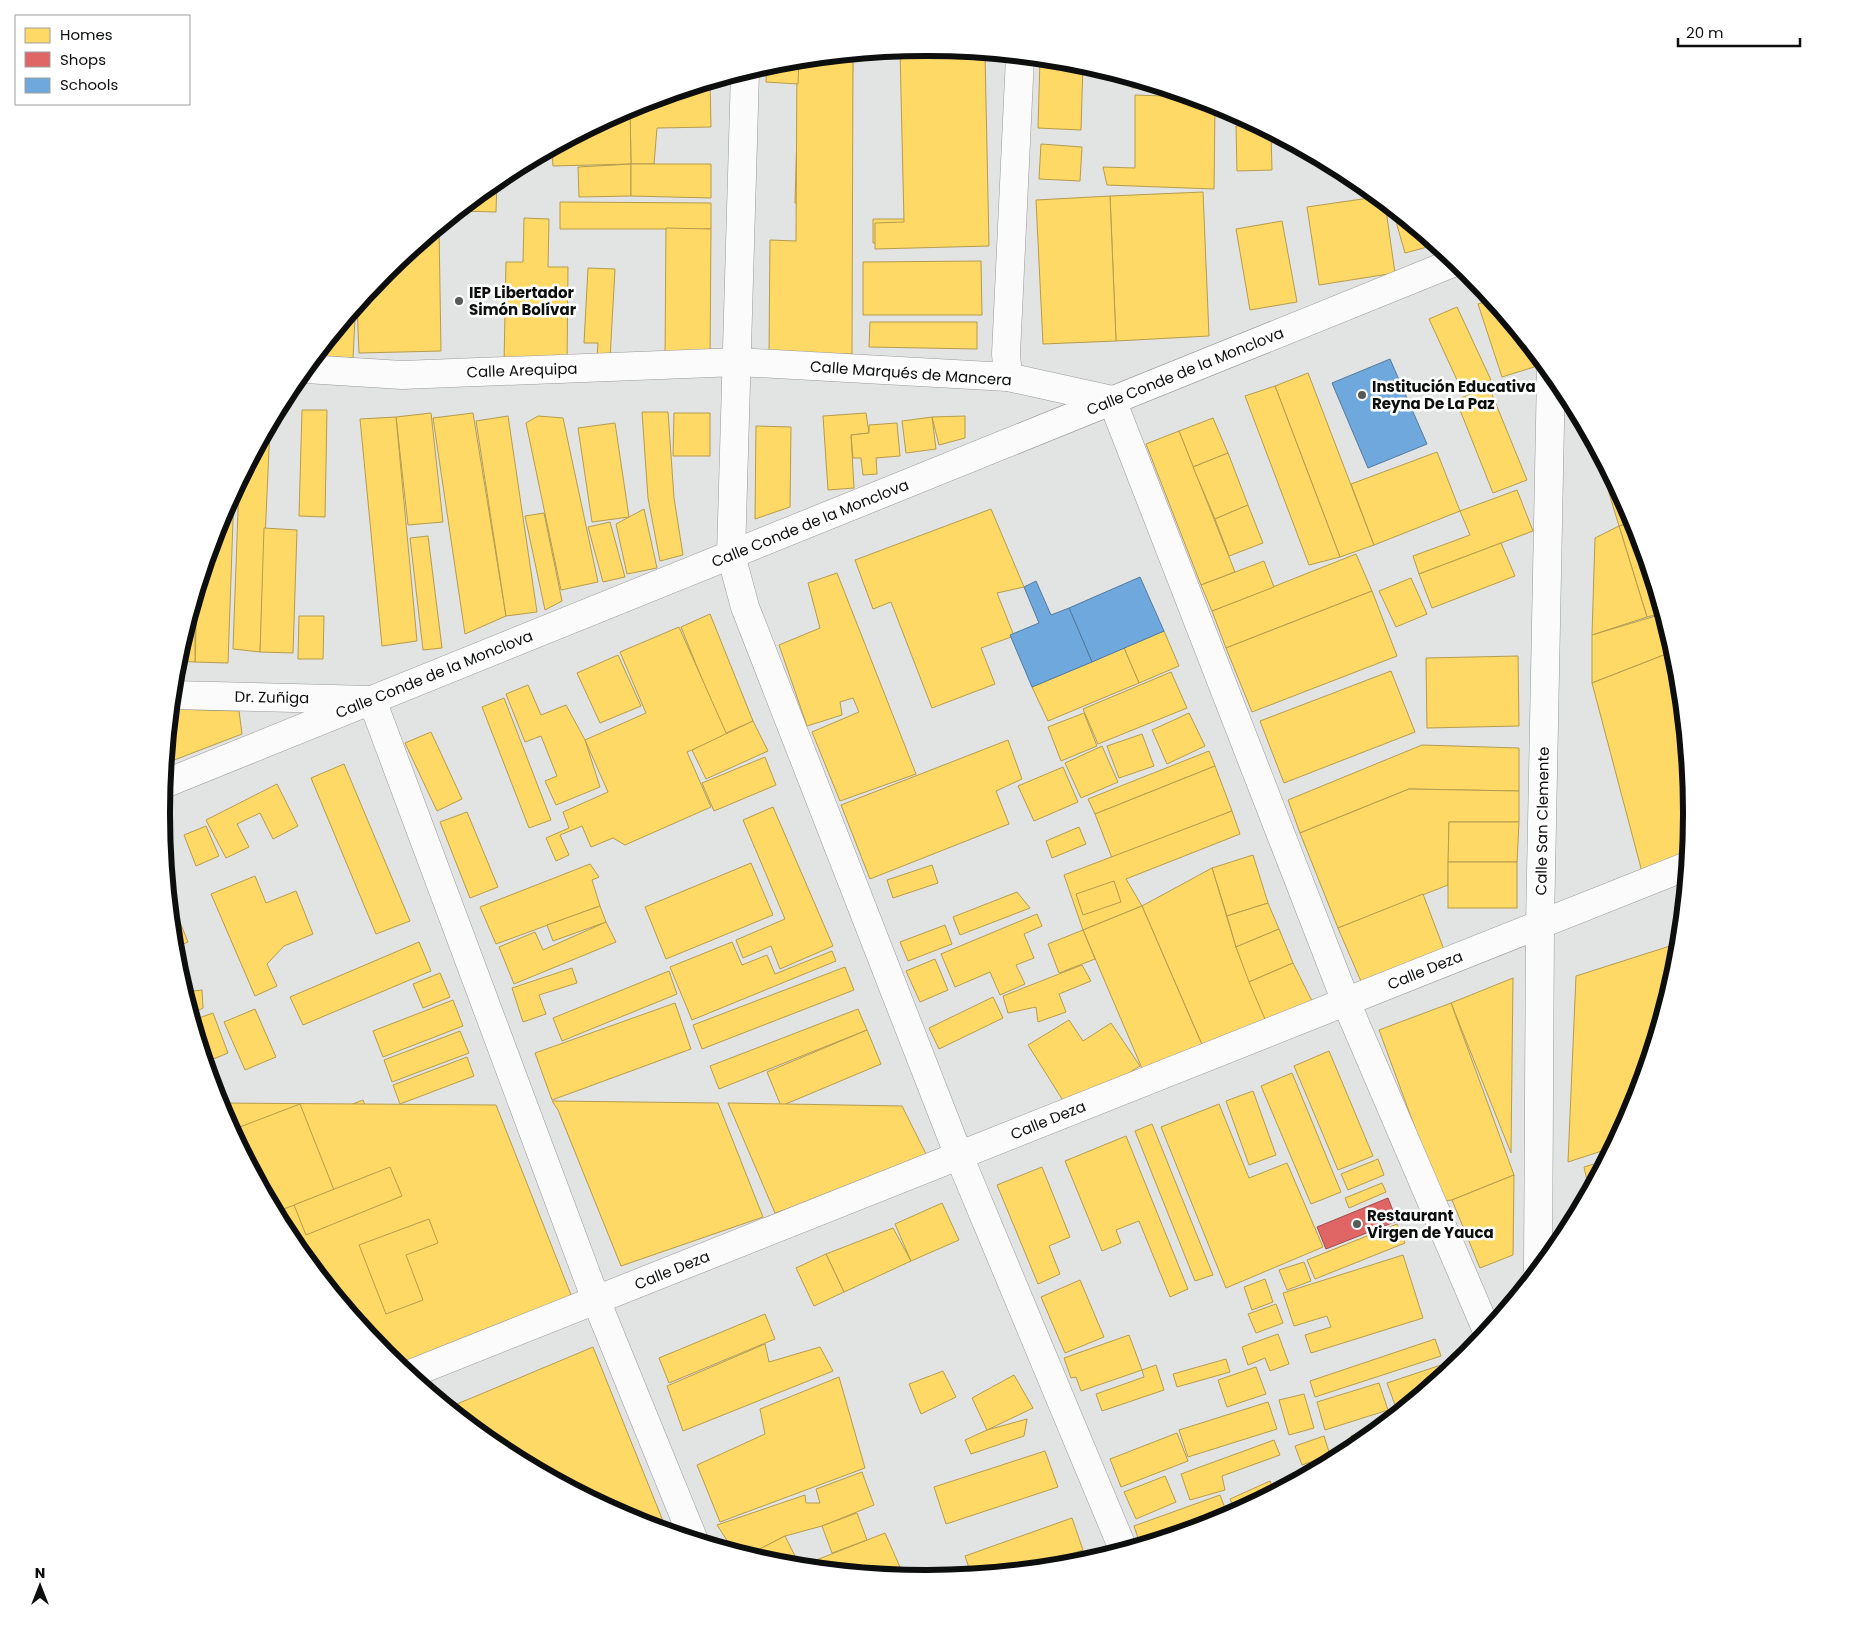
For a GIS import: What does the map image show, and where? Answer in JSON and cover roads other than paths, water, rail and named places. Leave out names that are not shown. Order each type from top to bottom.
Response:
[{"type":"street","points":[[1008,377],[1006,354],[1020,62]]},
{"type":"street","points":[[745,79],[731,555],[745,607],[960,1156],[1121,1544]]},
{"type":"street","name":"Calle Conde de la Monclova","points":[[171,781],[1448,265]]},
{"type":"street","name":"Calle Marqués de Mancera","points":[[738,362],[1008,377],[1112,400]]},
{"type":"street","name":"Calle Arequipa","points":[[314,369],[402,375],[738,362]]},
{"type":"street","name":"Calle San Clemente","points":[[1538,1258],[1540,924],[1551,386]]},
{"type":"street","points":[[1112,400],[1346,1002],[1484,1324]]},
{"type":"street","name":"Dr. Zuñiga","points":[[179,695],[372,700]]},
{"type":"street","points":[[372,700],[596,1300],[691,1532]]},
{"type":"street","name":"Calle Deza","points":[[416,1371],[1681,868]]},
{"type":"place","name":"IEP Libertador Simón Bolívar","points":[[459,301]]},
{"type":"place","name":"Institución Educativa Reyna De La Paz","points":[[1362,395]]},
{"type":"place","name":"Restaurant Virgen de Yauca","points":[[1357,1224]]}]
